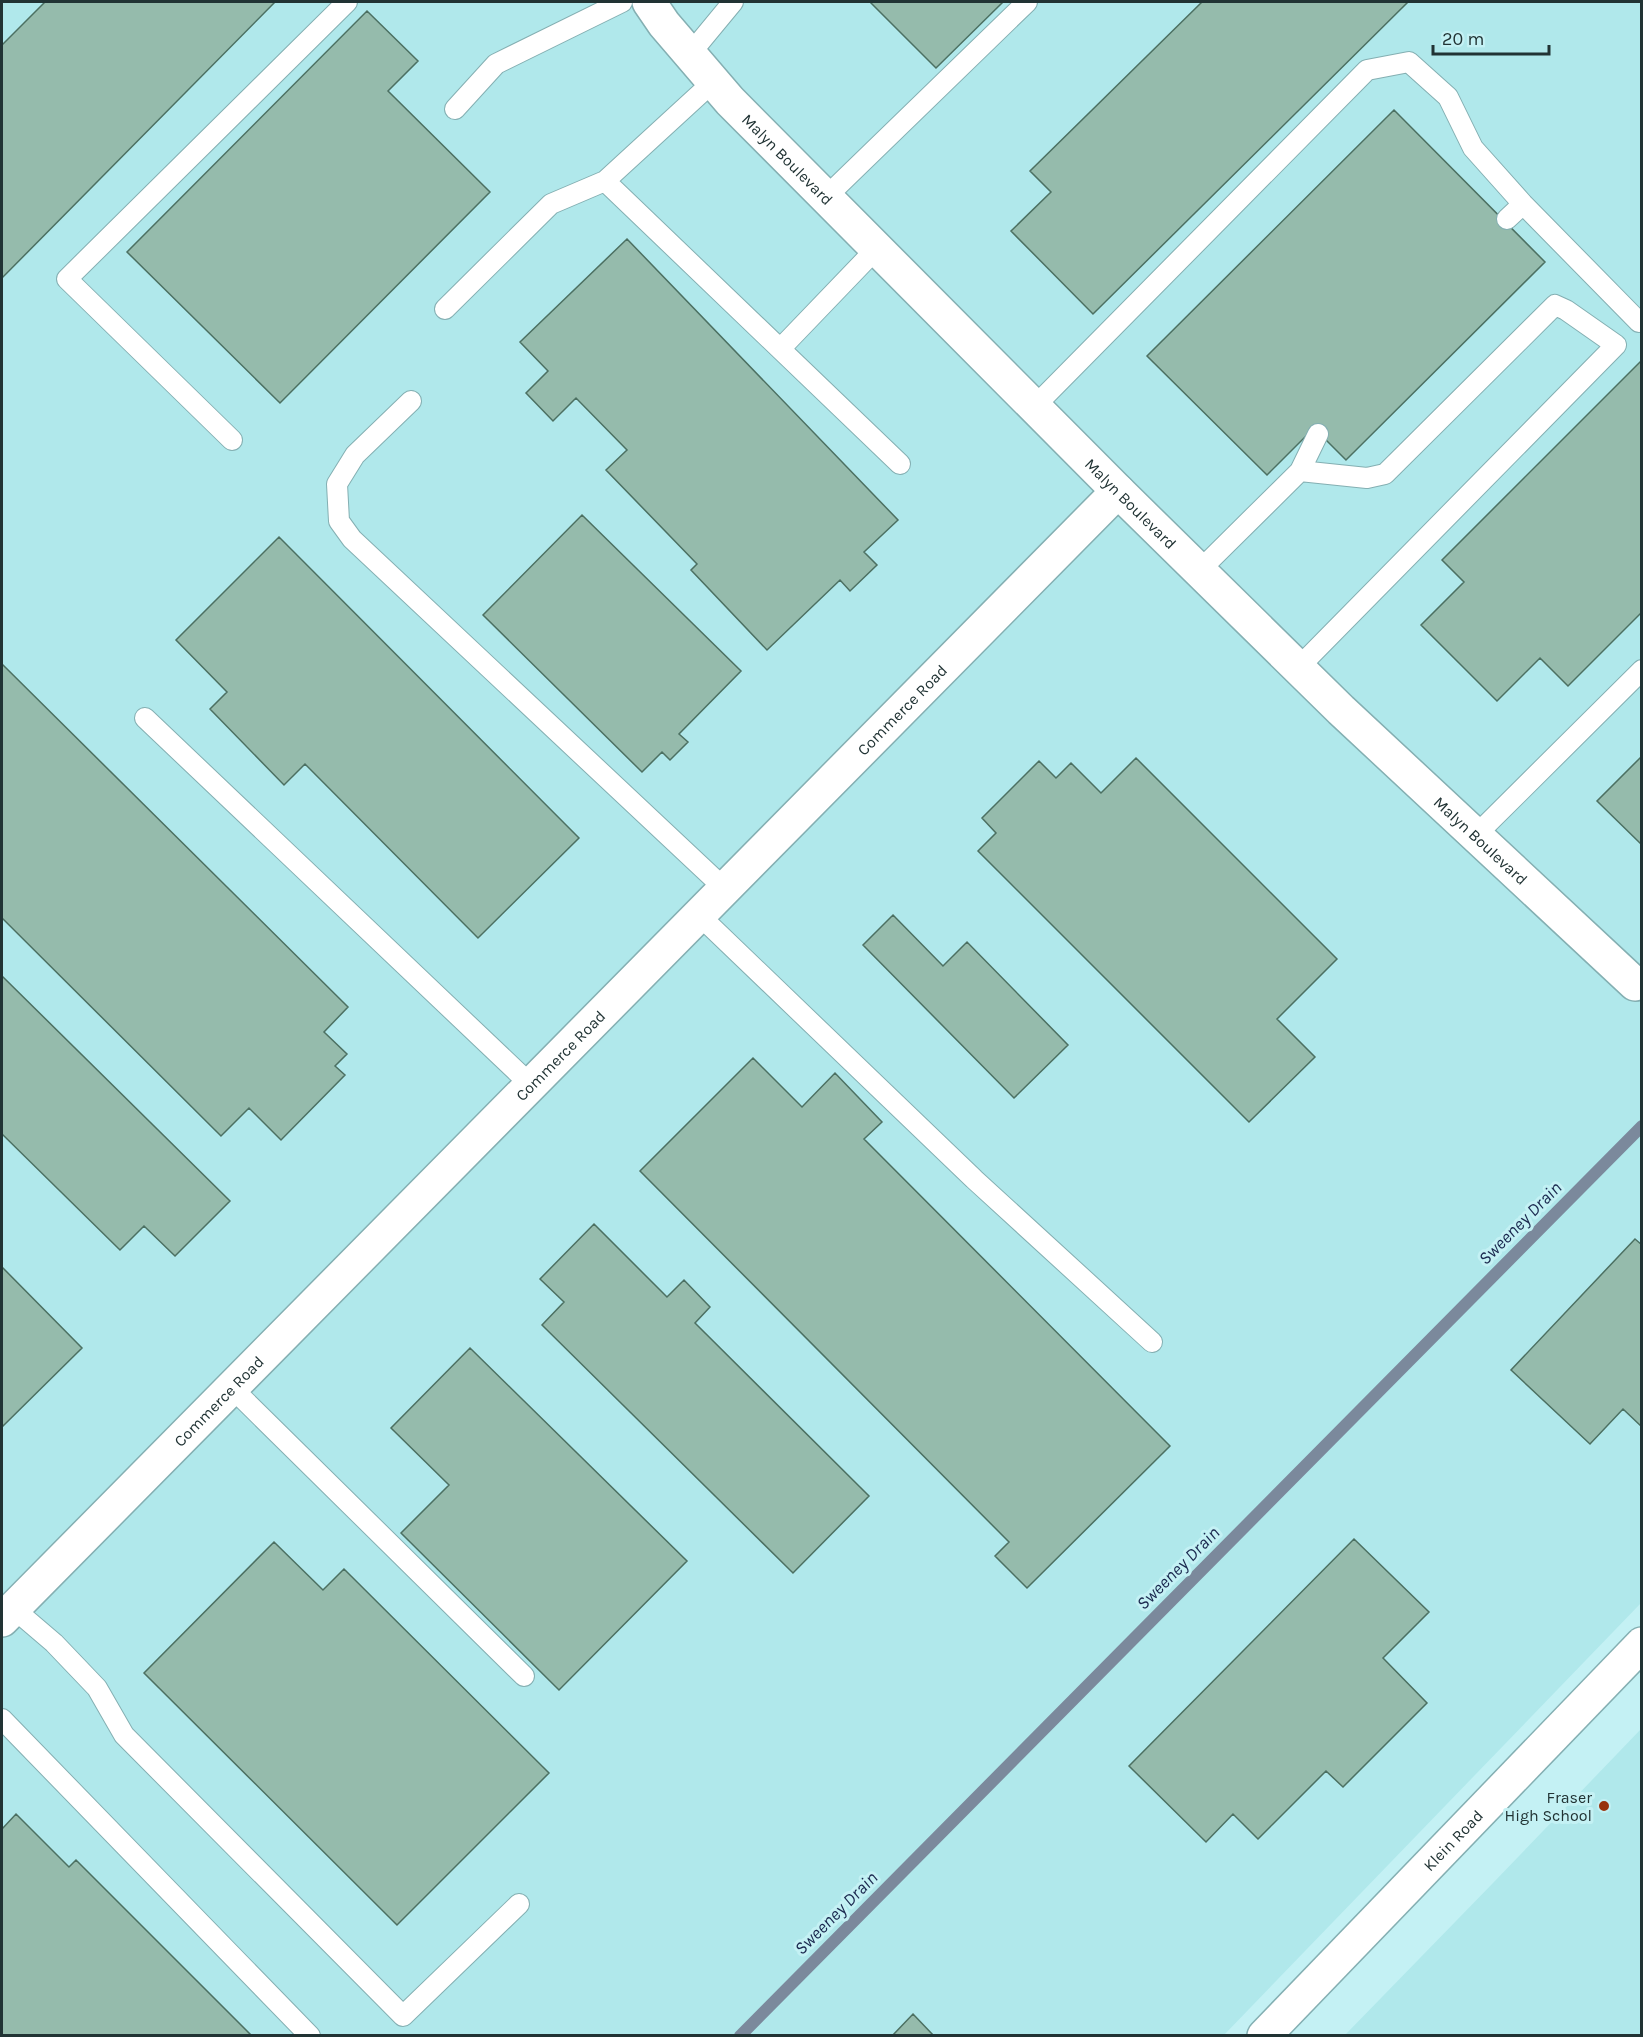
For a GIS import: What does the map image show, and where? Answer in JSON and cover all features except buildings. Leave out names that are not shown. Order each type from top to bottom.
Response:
[{"type":"street","name":"Malyn Boulevard","points":[[649,2],[664,24],[714,81],[1118,491],[1298,668],[1635,984]]},
{"type":"street","name":"Commerce Road","points":[[7,1614],[1118,491]]},
{"type":"street","name":"Klein Road","points":[[1264,2036],[1641,1644]]},
{"type":"lane","points":[[232,440],[67,279],[347,2]]},
{"type":"lane","points":[[455,109],[496,64],[622,2]]},
{"type":"lane","points":[[690,54],[733,2]]},
{"type":"lane","points":[[826,197],[964,61],[1028,2]]},
{"type":"lane","points":[[1034,407],[1367,70],[1408,62],[1448,97],[1473,148],[1523,204],[1640,320],[1298,668]]},
{"type":"lane","points":[[445,309],[551,204],[605,181],[714,81]]},
{"type":"lane","points":[[605,181],[900,464]]},
{"type":"lane","points":[[1508,219],[1523,204]]},
{"type":"lane","points":[[781,348],[877,248]]},
{"type":"lane","points":[[1299,471],[1367,478],[1385,474],[1555,305],[1566,310],[1616,345]]},
{"type":"lane","points":[[411,401],[355,455],[337,484],[339,521],[352,539],[724,889]]},
{"type":"lane","points":[[1199,571],[1299,471],[1318,434]]},
{"type":"lane","points":[[1476,836],[1641,670]]},
{"type":"lane","points":[[145,718],[531,1085]]},
{"type":"lane","points":[[699,915],[974,1179],[1152,1342]]},
{"type":"lane","points":[[231,1387],[524,1676]]},
{"type":"lane","points":[[7,1614],[54,1643],[97,1688],[124,1734],[403,2016],[519,1904]]},
{"type":"lane","points":[[2,1719],[310,2036]]},
{"type":"shaded area","points":[[2,2],[1641,2],[1641,1603],[1224,2035],[2,2036]]},
{"type":"shaded area","name":"Fraser High School","points":[[1641,1729],[1641,2035],[1345,2035],[1493,1883]]},
{"type":"waterway","name":"Sweeney Drain","points":[[740,2036],[1642,1126]]},
{"type":"place","name":"Fraser High School","points":[[1604,1806]]}]
